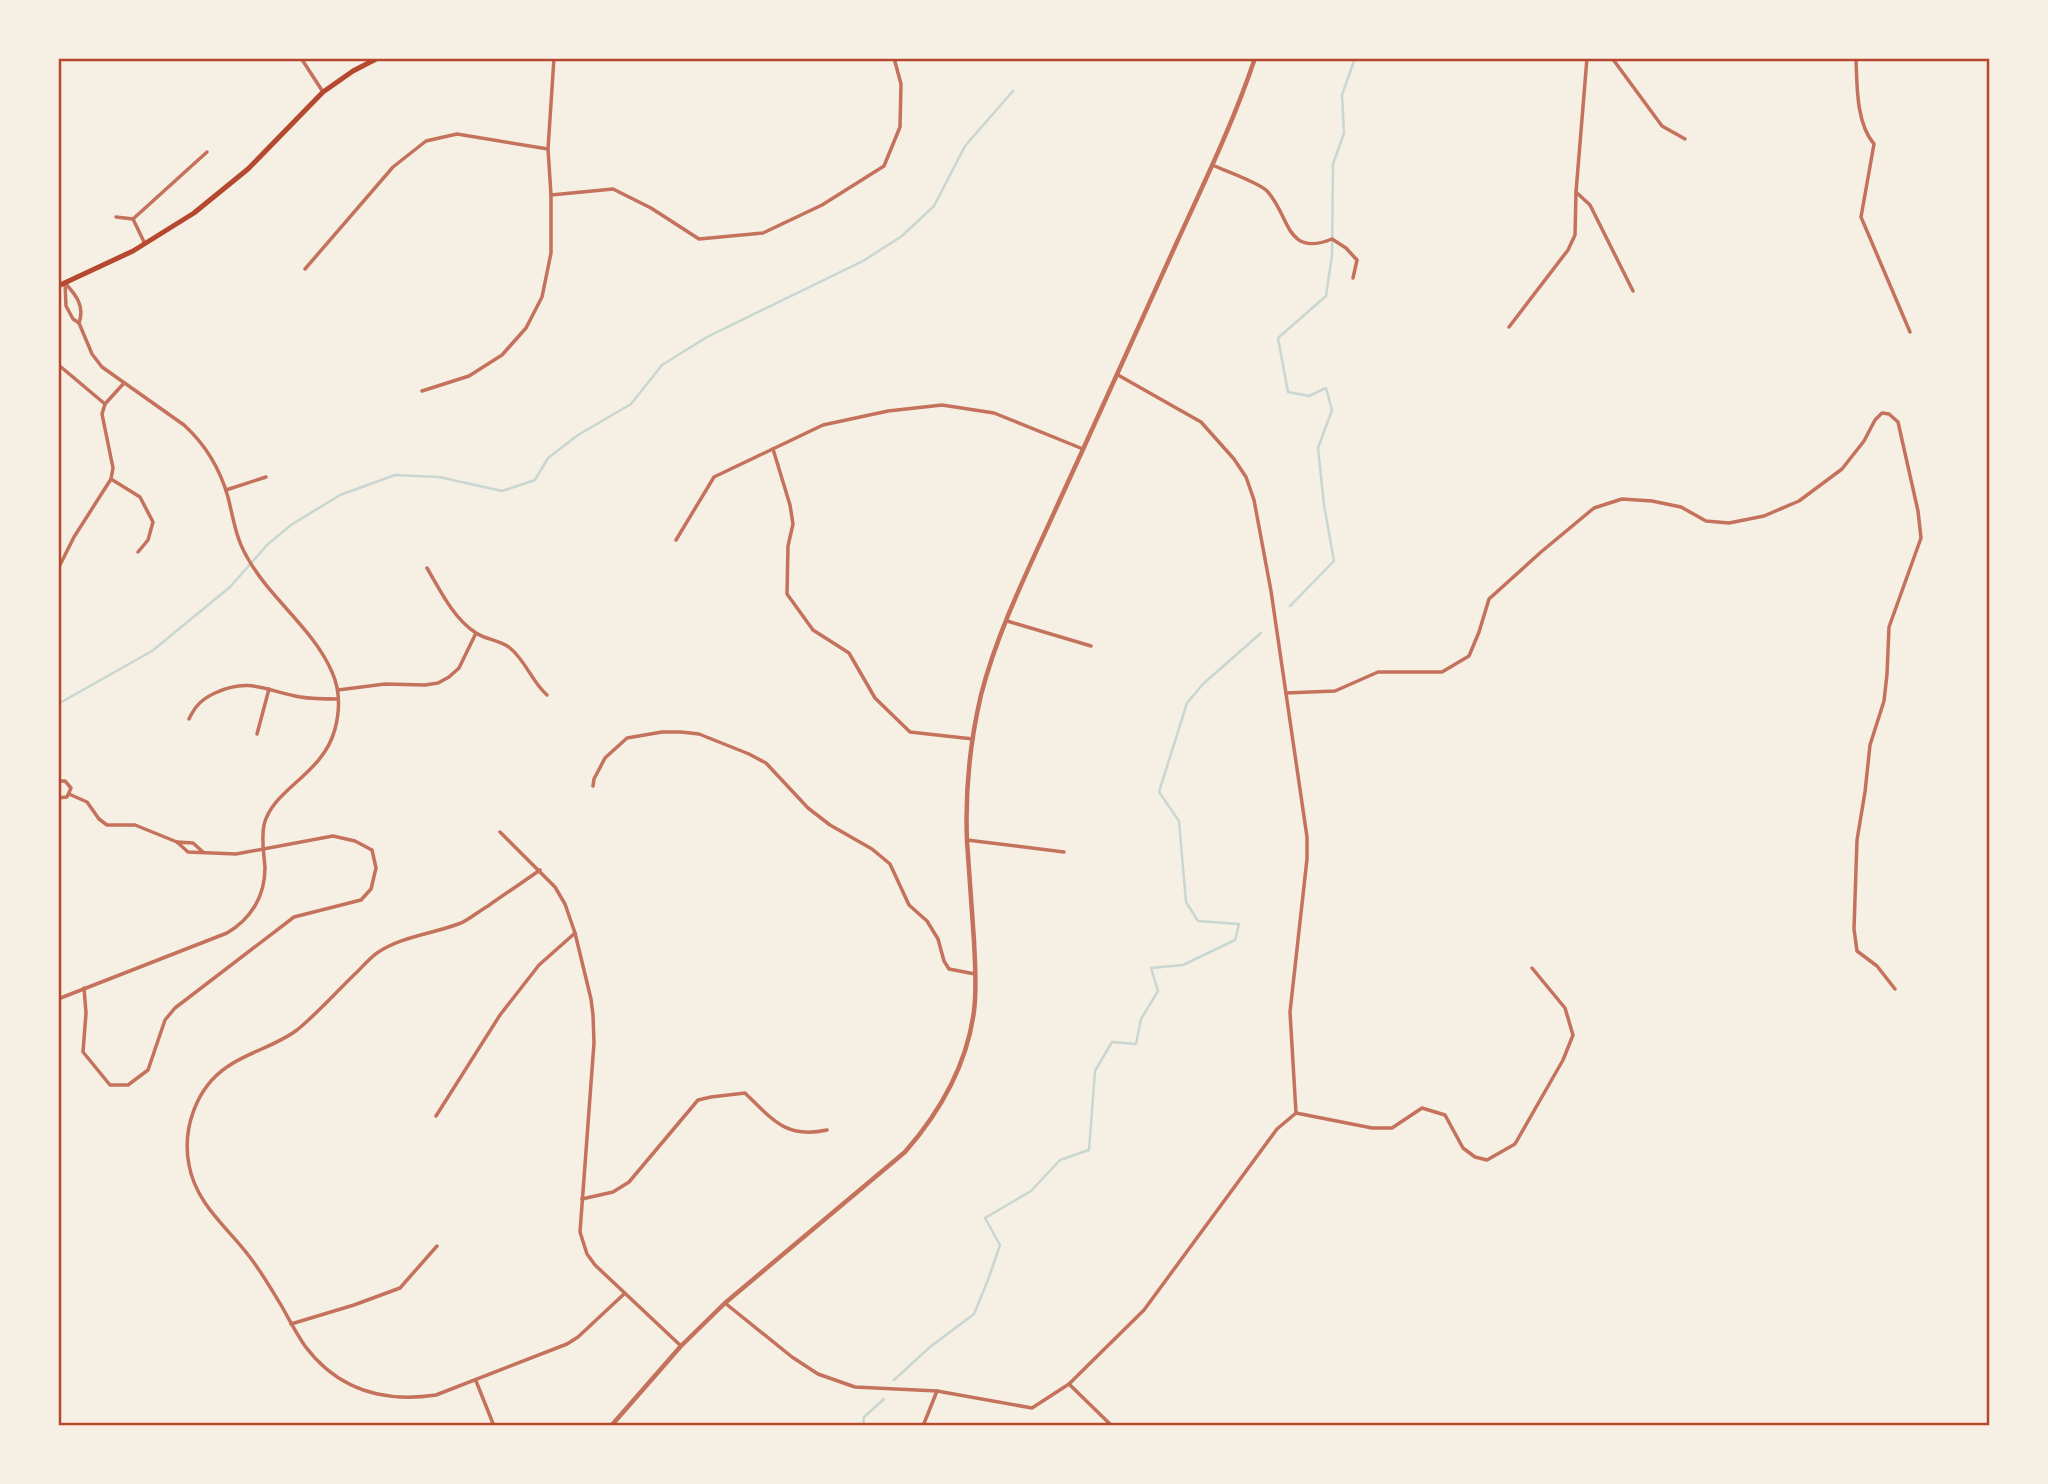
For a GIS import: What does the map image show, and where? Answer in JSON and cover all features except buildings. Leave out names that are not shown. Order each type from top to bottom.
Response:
[{"type":"main road","points":[[58,286],[106,265],[194,213],[261,156],[323,92],[378,58]]},
{"type":"street","points":[[301,58],[323,92]]},
{"type":"street","points":[[422,391],[469,376],[502,355],[526,328],[542,297],[551,253],[548,149],[554,58]]},
{"type":"street","points":[[551,195],[613,189],[651,208],[699,239],[763,233],[822,205],[884,166],[900,127],[901,84],[894,58]]},
{"type":"street","points":[[611,1426],[681,1346],[725,1303],[905,1152],[940,1107],[952,1084],[974,1013],[975,974],[967,840],[967,790],[981,696],[1007,621],[1212,165],[1255,58]]},
{"type":"street","points":[[1509,327],[1568,250],[1575,235],[1587,58]]},
{"type":"street","points":[[1612,58],[1662,126],[1685,139]]},
{"type":"street","points":[[1856,58],[1857,101],[1869,138],[1874,144],[1861,217],[1910,332]]},
{"type":"street","points":[[305,269],[393,167],[426,141],[457,134],[548,149]]},
{"type":"street","points":[[116,217],[133,219],[206,152]]},
{"type":"street","points":[[1212,165],[1266,189],[1288,229],[1303,243],[1318,244],[1332,239],[1346,248],[1357,260],[1353,278]]},
{"type":"street","points":[[1576,192],[1590,205],[1633,291]]},
{"type":"street","points":[[133,219],[145,244]]},
{"type":"street","points":[[58,999],[218,937],[248,917],[260,897],[265,876],[263,827],[268,813],[313,768],[329,746],[335,728],[338,699],[334,676],[324,656],[247,558],[238,537],[226,490],[213,461],[195,436],[177,420],[108,372],[97,360],[79,323],[66,306],[65,283]]},
{"type":"street","points":[[65,283],[80,305],[82,314],[79,323]]},
{"type":"street","points":[[58,367],[83,384],[105,404]]},
{"type":"street","points":[[1118,375],[1201,422],[1234,459],[1246,477],[1257,512],[1301,796],[1307,859],[1290,1012],[1296,1113]]},
{"type":"street","points":[[58,569],[74,537],[111,479],[113,468],[102,419],[105,404],[124,383]]},
{"type":"street","points":[[676,540],[714,477],[823,425],[888,411],[942,405],[994,413],[1083,449]]},
{"type":"street","points":[[1286,693],[1335,691],[1378,672],[1442,672],[1469,656],[1489,600],[1594,508],[1622,499],[1652,500],[1681,507],[1706,522],[1729,523],[1764,516],[1799,501],[1842,469],[1864,441],[1875,421],[1882,413],[1889,414],[1898,422],[1918,511],[1921,538],[1889,627],[1888,674],[1884,701],[1870,745],[1857,840],[1854,929],[1857,951],[1877,966],[1895,989]]},
{"type":"street","points":[[772,449],[790,505],[793,524],[788,546],[787,594],[813,630],[849,653],[876,698],[910,732],[973,739]]},
{"type":"street","points":[[226,490],[266,477]]},
{"type":"street","points":[[111,479],[140,497],[153,522],[148,540],[138,552]]},
{"type":"street","points":[[427,568],[453,610],[476,633],[501,642],[511,649],[547,695]]},
{"type":"street","points":[[1007,621],[1091,646]]},
{"type":"street","points":[[338,690],[385,684],[438,683],[449,677],[462,663],[476,633]]},
{"type":"street","points":[[189,719],[201,701],[223,690],[244,684],[308,698],[338,699]]},
{"type":"street","points":[[257,734],[269,689]]},
{"type":"street","points":[[593,786],[605,758],[627,738],[662,732],[699,734],[749,754],[766,763],[808,808],[830,825],[872,849],[890,864],[909,905],[928,921],[949,969],[975,974]]},
{"type":"street","points":[[58,781],[68,783],[71,788],[65,798],[58,798]]},
{"type":"street","points":[[69,794],[87,802],[107,825],[135,825],[177,842],[193,843],[203,852]]},
{"type":"street","points":[[500,832],[540,870],[565,904],[591,999],[594,1029],[580,1232],[587,1254],[624,1294],[681,1346]]},
{"type":"street","points":[[84,988],[86,1013],[83,1052],[110,1085],[128,1085],[148,1070],[165,1020],[181,1002],[294,917],[361,900],[371,888],[376,868],[372,850],[355,841],[333,836],[227,855],[188,852],[177,842]]},
{"type":"street","points":[[967,840],[1064,852]]},
{"type":"street","points":[[540,870],[464,921],[399,941],[376,953],[296,1031],[227,1066],[213,1078],[193,1110],[188,1128],[189,1166],[194,1184],[203,1200],[249,1256],[306,1346],[323,1367],[345,1384],[370,1392],[396,1398],[416,1398],[436,1395],[476,1381],[567,1344],[624,1294]]},
{"type":"street","points":[[436,1116],[500,1016],[538,965],[575,933]]},
{"type":"street","points":[[1296,1113],[1372,1128],[1392,1128],[1422,1108],[1445,1115],[1463,1148],[1475,1157],[1487,1160],[1515,1144],[1563,1060],[1573,1035],[1565,1008],[1532,968]]},
{"type":"street","points":[[582,1199],[613,1192],[629,1182],[698,1100],[746,1093],[768,1116],[788,1130],[808,1134],[827,1130]]},
{"type":"street","points":[[725,1303],[784,1352],[818,1374],[855,1387],[937,1391],[1032,1408],[1069,1384],[1144,1310],[1277,1129],[1296,1113]]},
{"type":"street","points":[[291,1324],[400,1288],[437,1246]]},
{"type":"street","points":[[476,1381],[494,1426]]},
{"type":"street","points":[[1069,1384],[1112,1426]]},
{"type":"street","points":[[923,1426],[937,1391]]},
{"type":"waterway","points":[[1290,606],[1334,561],[1318,448],[1332,410],[1326,388],[1309,396],[1288,392],[1278,338],[1326,296],[1332,255],[1333,164],[1344,133],[1342,95],[1355,58]]},
{"type":"waterway","points":[[58,704],[152,651],[230,587],[268,544],[291,525],[340,495],[395,475],[439,477],[502,491],[535,480],[548,458],[578,435],[631,404],[662,365],[707,337],[863,261],[902,236],[934,206],[965,146],[1013,91]]},
{"type":"waterway","points":[[894,1380],[930,1347],[974,1314],[1000,1245],[985,1218],[1031,1191],[1060,1160],[1089,1150],[1095,1071],[1112,1042],[1136,1044],[1141,1019],[1158,991],[1151,968],[1183,965],[1235,940],[1239,924],[1198,921],[1186,902],[1179,821],[1159,792],[1187,703],[1203,684],[1261,633]]},
{"type":"waterway","points":[[863,1426],[864,1417],[884,1399]]}]
